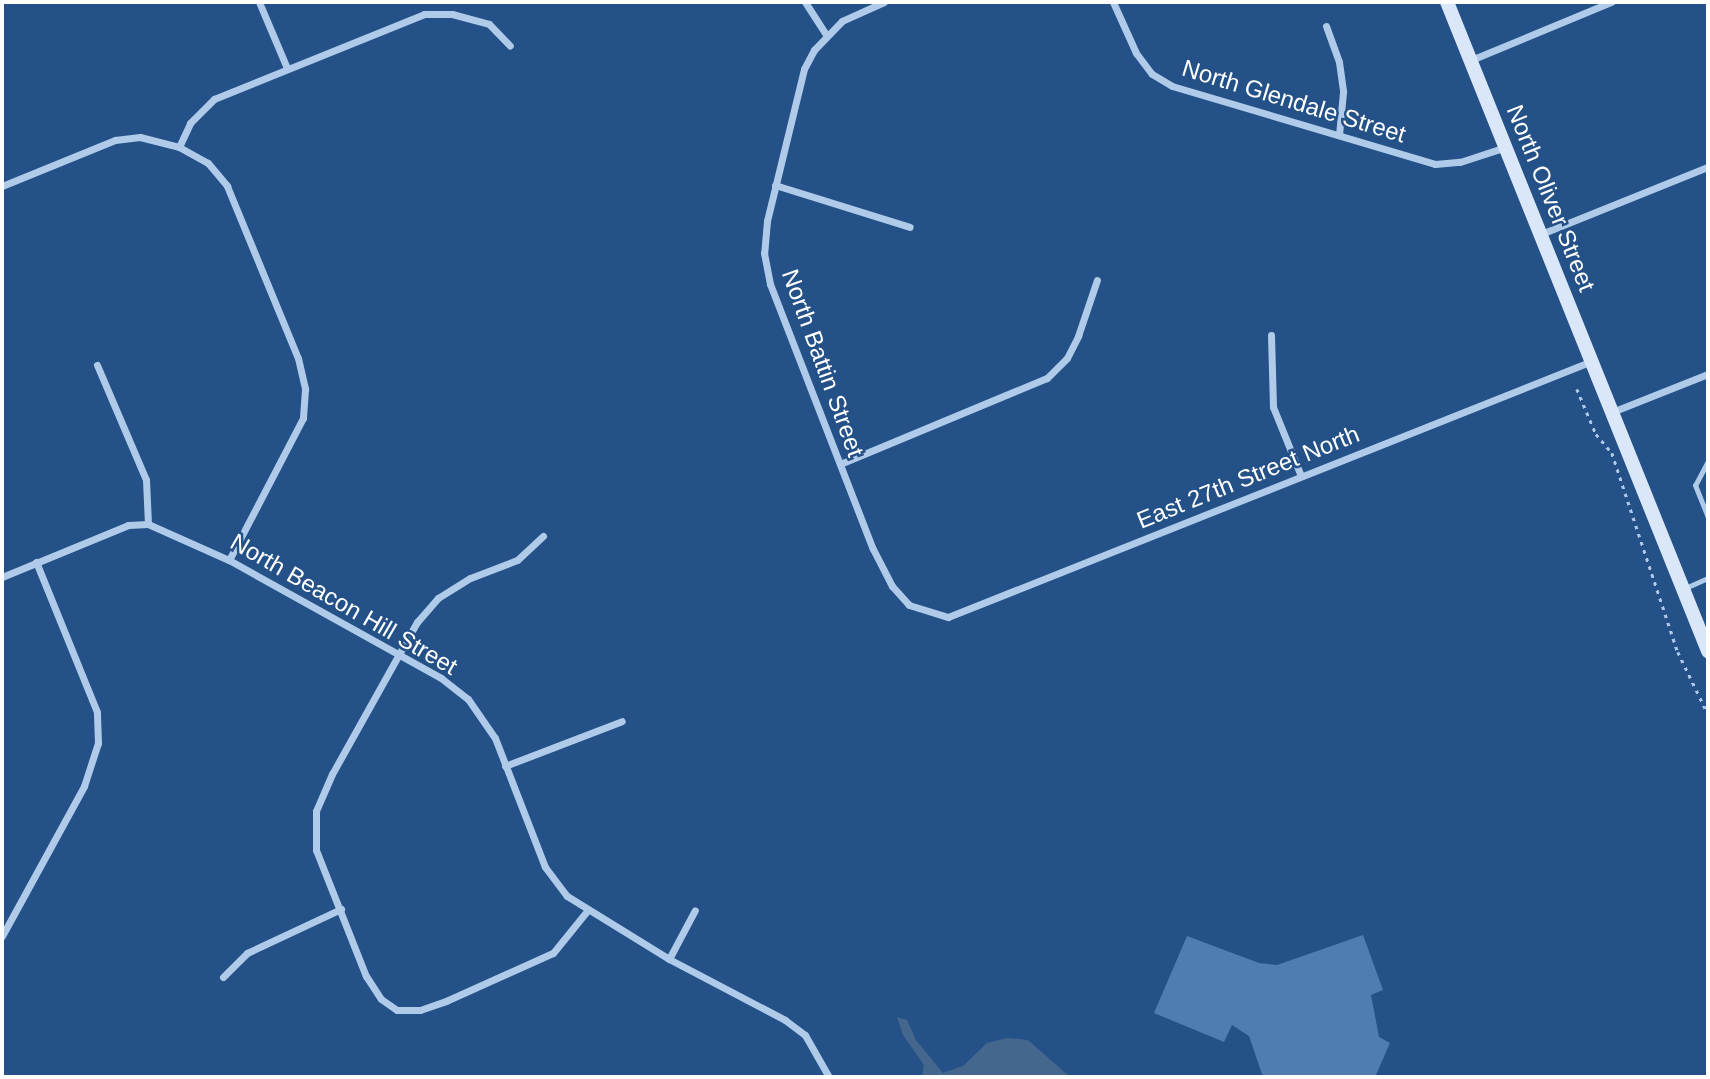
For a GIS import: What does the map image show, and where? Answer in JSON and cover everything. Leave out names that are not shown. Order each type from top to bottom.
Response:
[{"type":"main road","name":"North Oliver Street","points":[[1447,2],[1708,651]]},
{"type":"street","points":[[259,2],[287,68]]},
{"type":"street","points":[[805,2],[827,36]]},
{"type":"street","name":"North Battin Street","points":[[884,2],[842,21],[827,36],[804,69],[775,185],[764,253],[770,284],[840,464],[892,586],[918,609]]},
{"type":"street","name":"North Glendale Street","points":[[1113,2],[1136,53],[1152,75],[1172,86],[1435,164],[1460,162],[1506,147]]},
{"type":"street","points":[[1471,60],[1611,2]]},
{"type":"street","points":[[179,147],[201,108],[287,68],[424,13],[452,14],[489,24],[510,46]]},
{"type":"street","points":[[1326,26],[1339,62],[1343,92],[1339,135]]},
{"type":"street","points":[[2,186],[115,140],[140,137],[179,147],[208,163],[226,186],[298,358],[305,389],[303,418],[229,560]]},
{"type":"street","points":[[1541,234],[1708,167]]},
{"type":"street","points":[[775,185],[910,227]]},
{"type":"street","points":[[840,464],[1047,377],[1067,358],[1078,336],[1097,280]]},
{"type":"street","points":[[1271,335],[1273,407],[1301,477]]},
{"type":"street","name":"East 27th Street North","points":[[918,609],[948,617],[1592,361]]},
{"type":"street","points":[[2,577],[128,525],[148,524],[146,480],[97,365]]},
{"type":"street","points":[[1612,412],[1708,374]]},
{"type":"street","name":"North Beacon Hill Street","points":[[148,524],[229,560],[399,655],[468,699],[495,738],[545,867],[567,896],[587,911],[669,959],[805,1035],[829,1077]]},
{"type":"street","points":[[543,537],[517,560],[470,578],[438,598],[399,655],[316,811],[316,850],[366,976],[381,999],[397,1010],[420,1010],[507,977],[553,953],[587,911]]},
{"type":"street","points":[[2,936],[84,786],[98,743],[97,712],[36,562]]},
{"type":"street","points":[[505,766],[622,721]]},
{"type":"street","points":[[223,977],[247,953],[341,909]]},
{"type":"street","points":[[669,959],[695,910]]},
{"type":"lane","points":[[1708,461],[1695,485],[1708,517]]},
{"type":"lane","points":[[1683,589],[1708,578]]},
{"type":"path","points":[[1577,389],[1596,434],[1612,453],[1678,652],[1708,714]]},
{"type":"water","points":[[897,1017],[907,1020],[916,1040],[943,1073],[963,1066],[987,1043],[1007,1038],[1028,1040],[1070,1077],[922,1077],[924,1065],[903,1035]]},
{"type":"building","points":[[1363,935],[1383,990],[1371,995],[1379,1037],[1390,1043],[1375,1077],[1263,1077],[1249,1036],[1232,1025],[1224,1042],[1154,1013],[1187,936],[1259,963],[1277,965]]}]
